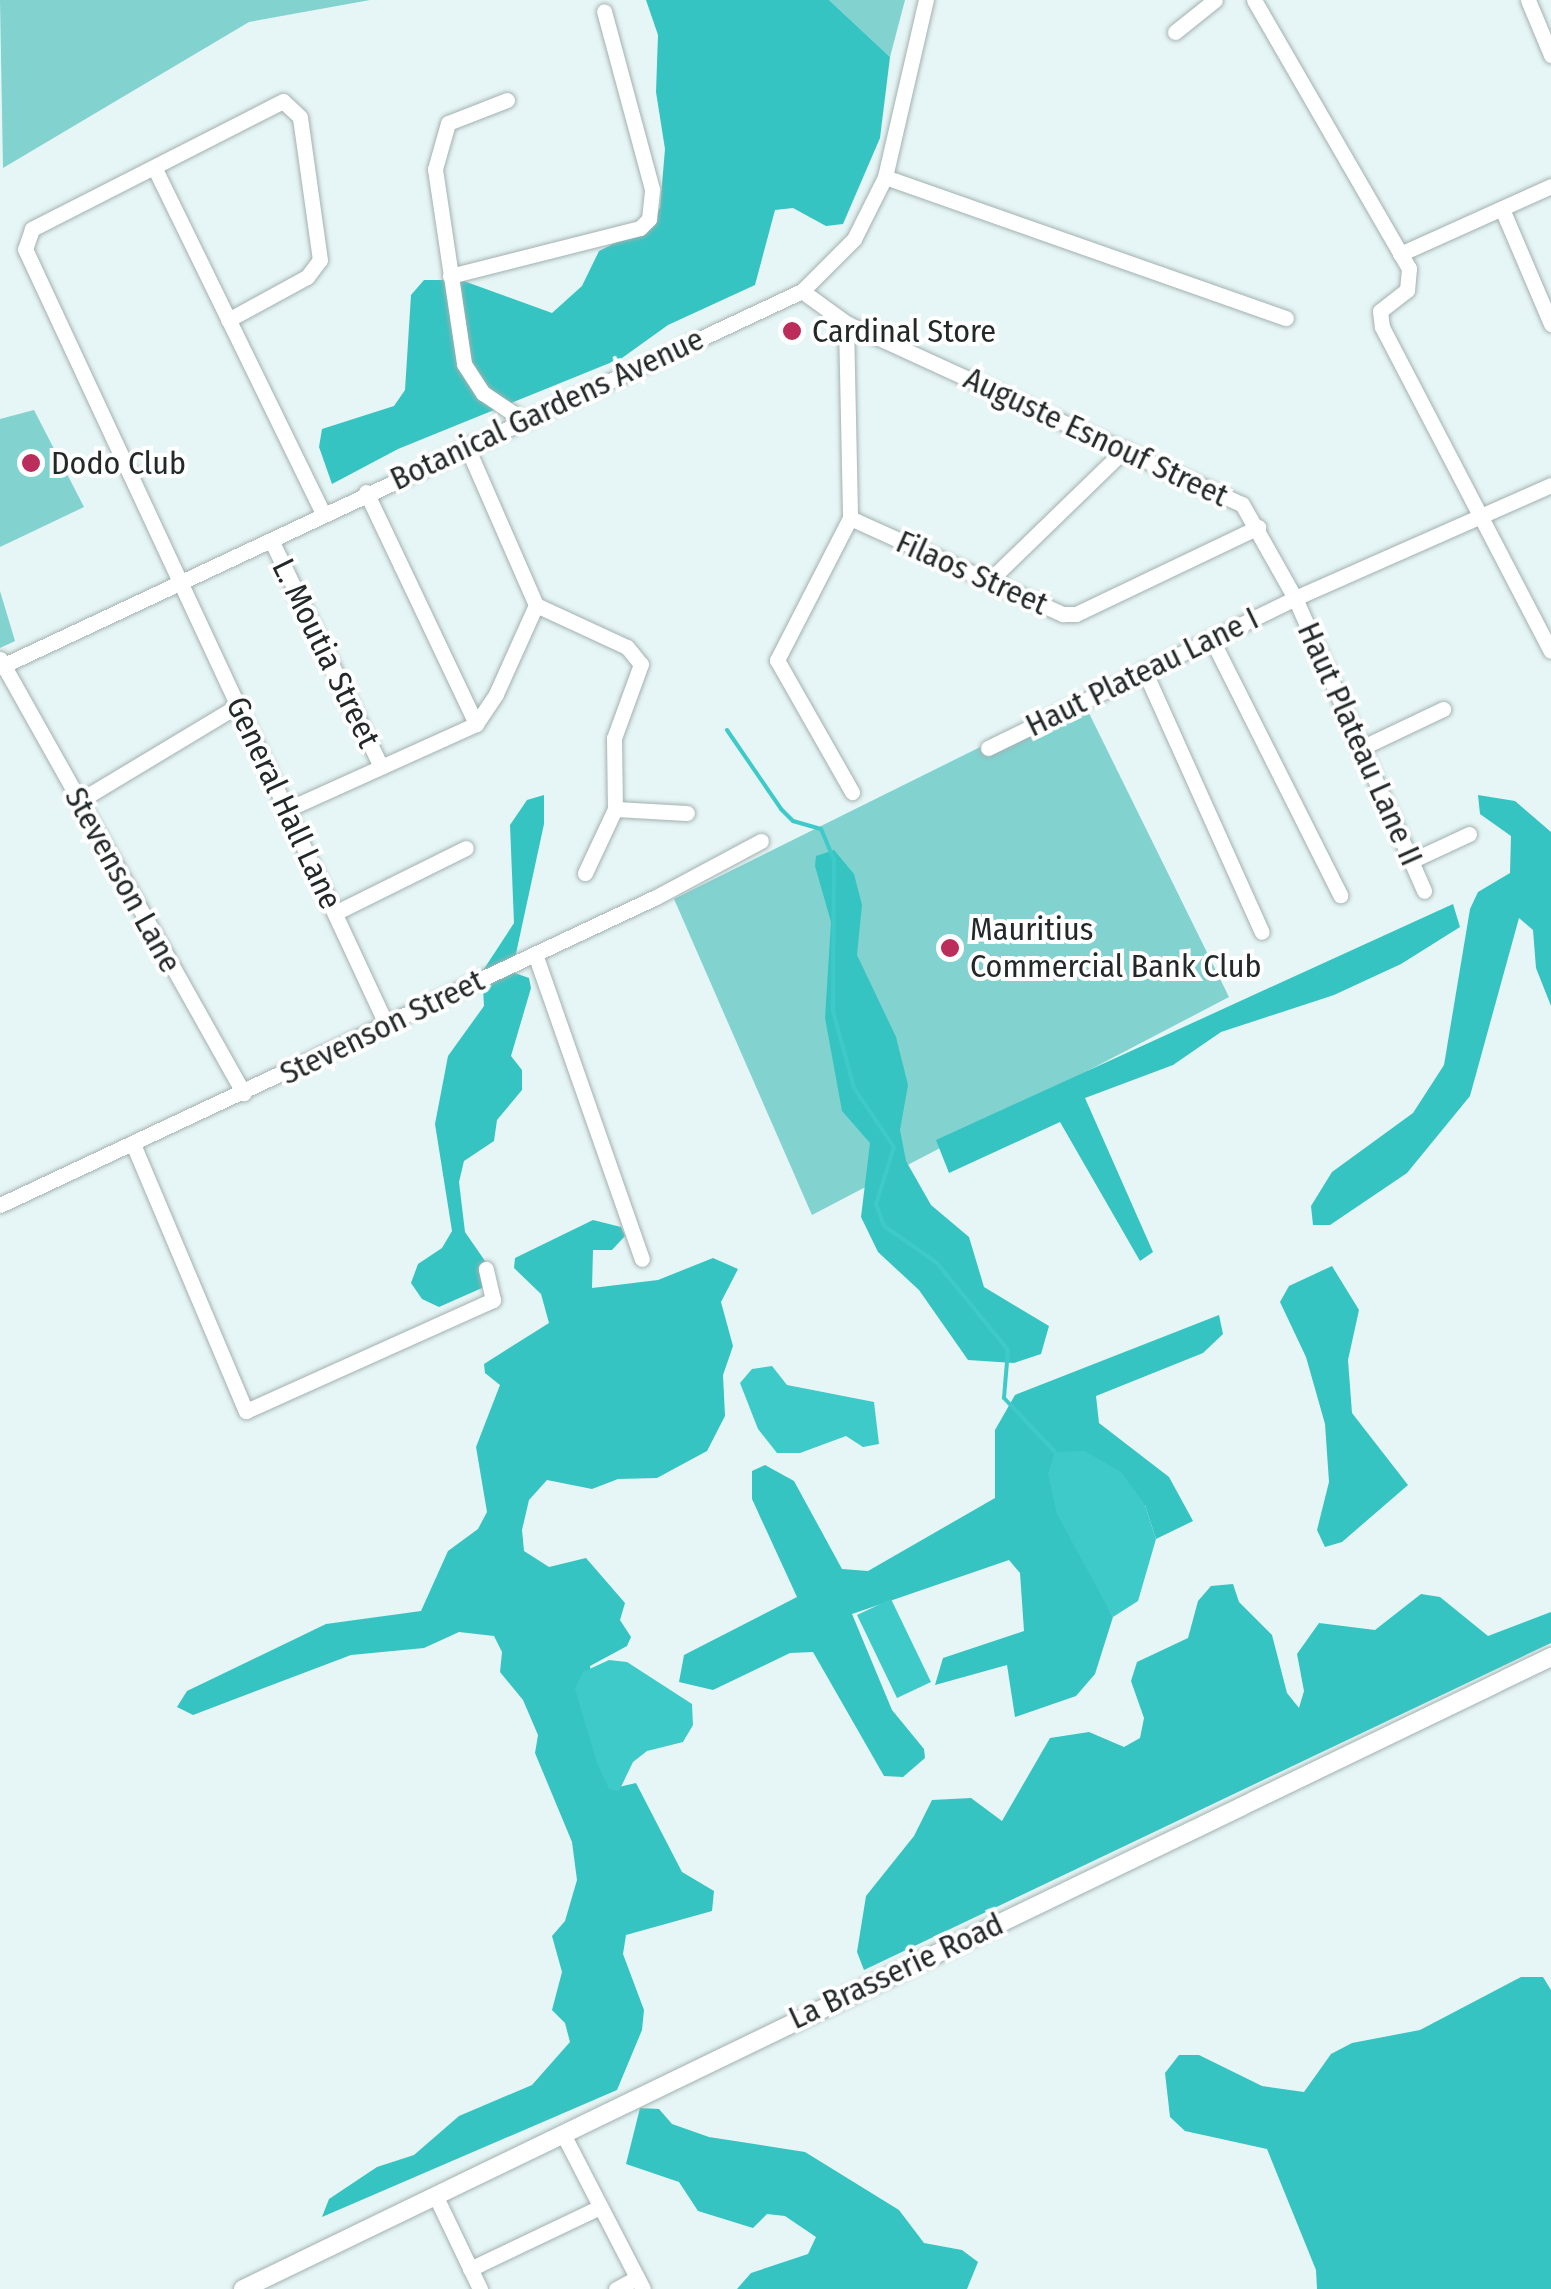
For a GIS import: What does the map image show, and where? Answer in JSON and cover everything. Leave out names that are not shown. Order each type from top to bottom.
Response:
[{"type":"main road","name":"La Brasserie Road","points":[[243,2289],[1551,1657]]},
{"type":"street","name":"Botanical Gardens Avenue","points":[[1,664],[802,291],[854,239],[885,177],[926,0]]},
{"type":"street","points":[[1175,32],[1215,0]]},
{"type":"street","points":[[1254,0],[1409,268],[1407,290],[1380,311],[1382,327],[1551,651]]},
{"type":"street","points":[[1528,0],[1551,54]]},
{"type":"street","points":[[450,276],[640,228],[650,219],[652,188],[604,11]]},
{"type":"street","points":[[508,100],[448,123],[438,142],[434,169],[471,380],[523,420]]},
{"type":"street","name":"General Hall Lane","points":[[228,320],[306,277],[320,260],[300,117],[294,107],[272,102],[156,171],[32,229],[25,249],[386,1024]]},
{"type":"street","points":[[156,171],[322,512]]},
{"type":"street","points":[[885,177],[1286,318]]},
{"type":"street","points":[[1400,254],[1551,186]]},
{"type":"street","points":[[1502,209],[1551,324]]},
{"type":"street","name":"Auguste Esnouf Street","points":[[802,291],[846,323],[1242,504],[1295,598]]},
{"type":"street","points":[[846,323],[850,518],[777,660],[852,792]]},
{"type":"street","points":[[466,445],[536,604],[627,648],[641,664],[614,738],[615,809],[585,873]]},
{"type":"street","points":[[990,580],[1125,449]]},
{"type":"street","name":"Haut Plateau Lane I","points":[[988,748],[1295,598],[1551,484]]},
{"type":"street","points":[[366,492],[476,724]]},
{"type":"street","name":"Filaos Street","points":[[850,518],[1049,609],[1076,614],[1258,528]]},
{"type":"street","name":"L. Moutia Street","points":[[270,540],[382,767]]},
{"type":"street","name":"Haut Plateau Lane II","points":[[1295,598],[1424,891]]},
{"type":"street","points":[[288,809],[476,724],[496,694],[536,604]]},
{"type":"street","points":[[1211,638],[1340,895]]},
{"type":"street","name":"Stevenson Lane","points":[[1,664],[244,1093]]},
{"type":"street","points":[[1144,670],[1262,932]]},
{"type":"street","points":[[78,802],[239,706]]},
{"type":"street","points":[[1361,748],[1443,708]]},
{"type":"street","points":[[615,809],[687,813]]},
{"type":"street","points":[[1411,861],[1469,834]]},
{"type":"street","name":"Stevenson Street","points":[[0,1205],[536,954],[760,841]]},
{"type":"street","points":[[335,913],[466,848]]},
{"type":"street","points":[[536,954],[642,1259]]},
{"type":"street","points":[[133,1144],[246,1412],[492,1300],[486,1269]]},
{"type":"street","points":[[563,2134],[640,2284],[616,2289]]},
{"type":"street","points":[[436,2197],[478,2288]]},
{"type":"street","points":[[470,2269],[600,2206]]},
{"type":"shaded area","points":[[0,0],[370,0],[249,22],[3,168]]},
{"type":"shaded area","points":[[646,0],[829,0],[890,57],[880,138],[843,224],[826,226],[793,208],[775,210],[755,285],[668,325],[622,358],[398,449],[332,484],[319,447],[322,429],[394,406],[405,390],[411,295],[424,280],[461,280],[552,313],[582,286],[599,251],[650,225],[660,208],[665,149],[656,92],[658,35]]},
{"type":"shaded area","points":[[829,0],[905,0],[890,57]]},
{"type":"shaded area","name":"Dodo Club","points":[[34,410],[84,507],[0,547],[0,419]]},
{"type":"shaded area","points":[[0,591],[15,641],[0,648]]},
{"type":"shaded area","name":"Mauritius Commercial Bank Club","points":[[1081,697],[1229,997],[812,1215],[674,899]]},
{"type":"shaded area","points":[[544,795],[544,824],[512,972],[529,978],[531,988],[511,1056],[522,1070],[522,1090],[497,1120],[494,1141],[464,1161],[459,1182],[465,1232],[494,1274],[491,1284],[439,1307],[422,1299],[411,1283],[418,1264],[442,1248],[452,1231],[435,1124],[448,1056],[484,1006],[482,972],[514,923],[510,825],[527,800]]},
{"type":"shaded area","points":[[1478,795],[1515,801],[1551,832],[1551,1006],[1536,968],[1533,930],[1519,918],[1470,1096],[1407,1173],[1330,1225],[1313,1225],[1311,1206],[1332,1172],[1413,1113],[1444,1065],[1470,909],[1478,892],[1510,873],[1511,836],[1480,814]]},
{"type":"shaded area","points":[[834,850],[854,874],[862,905],[857,955],[896,1037],[908,1085],[900,1130],[906,1161],[931,1205],[969,1237],[984,1287],[1049,1326],[1041,1354],[1014,1363],[968,1360],[919,1290],[878,1252],[861,1217],[870,1143],[842,1111],[825,1018],[831,922],[815,866],[816,856]]},
{"type":"shaded area","points":[[1453,904],[1460,927],[1401,964],[1334,995],[1221,1032],[1173,1065],[1085,1098],[1153,1252],[1140,1261],[1060,1122],[949,1173],[936,1140]]},
{"type":"shaded area","points":[[593,1220],[621,1227],[625,1236],[612,1250],[593,1250],[592,1288],[658,1280],[713,1258],[738,1269],[721,1302],[733,1346],[723,1375],[725,1416],[707,1451],[657,1478],[618,1479],[592,1489],[547,1480],[529,1500],[522,1530],[524,1551],[549,1567],[586,1558],[625,1603],[620,1620],[631,1637],[627,1646],[590,1666],[610,1789],[636,1783],[682,1872],[714,1891],[712,1911],[626,1935],[623,1954],[644,2010],[642,2030],[617,2090],[322,2217],[329,2199],[377,2167],[414,2155],[459,2116],[532,2085],[570,2042],[565,2023],[552,2010],[562,1972],[552,1936],[565,1921],[577,1880],[572,1842],[535,1753],[538,1735],[523,1700],[500,1672],[502,1652],[494,1636],[459,1632],[424,1648],[351,1655],[193,1715],[177,1707],[187,1691],[326,1624],[421,1611],[448,1551],[478,1529],[487,1512],[476,1447],[500,1385],[485,1373],[484,1364],[549,1323],[541,1294],[514,1268],[515,1258]]},
{"type":"shaded area","points":[[1332,1266],[1359,1310],[1348,1360],[1352,1413],[1408,1485],[1342,1542],[1325,1547],[1317,1530],[1329,1482],[1325,1424],[1306,1357],[1280,1302],[1289,1286]]},
{"type":"shaded area","points":[[1219,1315],[1223,1334],[1203,1353],[1096,1396],[1099,1423],[1169,1477],[1193,1521],[1156,1539],[1145,1505],[1089,1568],[1113,1617],[1095,1674],[1076,1696],[1015,1717],[1007,1665],[935,1685],[943,1658],[1024,1631],[1020,1573],[1009,1560],[852,1614],[892,1710],[924,1749],[925,1758],[903,1777],[884,1776],[813,1652],[790,1653],[713,1690],[679,1682],[684,1655],[797,1597],[752,1499],[752,1471],[765,1465],[794,1481],[842,1569],[868,1571],[995,1498],[995,1430],[1015,1395]]},
{"type":"shaded area","points":[[772,1366],[787,1385],[874,1402],[879,1444],[863,1447],[846,1436],[800,1453],[777,1453],[758,1429],[740,1383],[752,1369]]},
{"type":"shaded area","points":[[1085,1451],[1121,1472],[1145,1505],[1156,1539],[1138,1601],[1113,1617],[1057,1514],[1048,1474],[1055,1452]]},
{"type":"shaded area","points":[[1233,1584],[1239,1602],[1272,1635],[1287,1693],[1299,1708],[1304,1691],[1297,1654],[1319,1623],[1375,1630],[1421,1594],[1440,1597],[1488,1636],[1551,1612],[1551,1643],[864,1970],[857,1952],[866,1896],[914,1836],[932,1800],[971,1798],[1002,1821],[1050,1738],[1089,1732],[1124,1747],[1140,1738],[1144,1718],[1131,1681],[1137,1662],[1188,1638],[1198,1601],[1211,1586]]},
{"type":"shaded area","points":[[891,1599],[931,1682],[897,1698],[857,1615]]},
{"type":"shaded area","points":[[609,1660],[627,1662],[692,1704],[693,1725],[683,1742],[647,1751],[633,1762],[619,1791],[609,1789],[597,1763],[575,1689],[583,1672]]},
{"type":"shaded area","points":[[1521,1977],[1543,1977],[1551,1990],[1551,2289],[1317,2289],[1316,2270],[1267,2149],[1185,2131],[1170,2117],[1165,2073],[1179,2055],[1199,2055],[1262,2086],[1304,2092],[1331,2054],[1352,2043],[1420,2030]]},
{"type":"shaded area","points":[[640,2108],[659,2109],[672,2124],[709,2137],[805,2152],[899,2210],[924,2243],[962,2250],[978,2262],[967,2289],[737,2289],[751,2273],[808,2254],[816,2237],[785,2216],[767,2214],[753,2228],[698,2211],[679,2182],[626,2164]]},
{"type":"waterway","points":[[727,730],[781,809],[793,821],[821,829],[834,860],[833,1011],[854,1088],[894,1147],[876,1204],[884,1226],[937,1263],[1008,1350],[1004,1398],[1055,1452]]},
{"type":"place","name":"Cardinal Store","points":[[792,331]]},
{"type":"place","name":"Dodo Club","points":[[31,463]]},
{"type":"place","name":"Mauritius Commercial Bank Club","points":[[950,948]]}]
